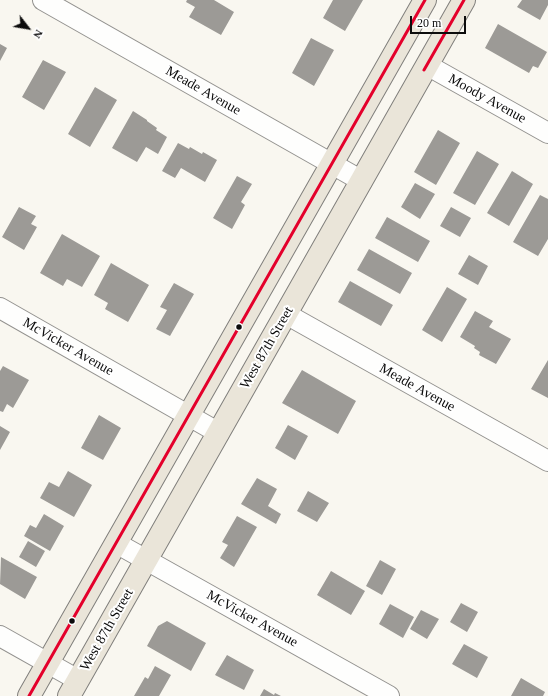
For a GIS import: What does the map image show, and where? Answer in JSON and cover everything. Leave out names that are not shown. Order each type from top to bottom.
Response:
[{"type":"main road","points":[[29,696],[425,0]]},
{"type":"main road","name":"West 87th Street","points":[[74,688],[464,0]]},
{"type":"street","name":"Meade Avenue","points":[[43,0],[362,181]]},
{"type":"street","name":"Moody Avenue","points":[[427,65],[548,133]]},
{"type":"street","name":"McVicker Avenue","points":[[0,308],[219,433]]},
{"type":"street","name":"Meade Avenue","points":[[286,314],[548,461]]},
{"type":"street","name":"McVicker Avenue","points":[[116,543],[389,696]]},
{"type":"street","points":[[0,636],[47,663],[74,688]]},
{"type":"building","points":[[187,0],[214,0],[234,12],[221,35],[189,17],[195,7],[186,2]]},
{"type":"building","points":[[333,0],[363,0],[345,31],[323,18]]},
{"type":"building","points":[[522,0],[548,0],[548,5],[540,20],[517,7]]},
{"type":"building","points":[[498,24],[547,52],[538,68],[533,66],[529,73],[485,48]]},
{"type":"building","points":[[311,38],[334,50],[314,86],[292,73]]},
{"type":"building","points":[[0,44],[7,48],[0,61]]},
{"type":"building","points":[[43,60],[66,72],[44,110],[22,97]]},
{"type":"building","points":[[95,87],[117,100],[90,147],[68,134]]},
{"type":"building","points":[[133,111],[147,120],[157,128],[156,130],[167,137],[158,154],[146,147],[137,162],[112,148]]},
{"type":"building","points":[[438,130],[460,143],[436,185],[414,172]]},
{"type":"building","points":[[178,143],[189,149],[190,147],[202,154],[203,152],[217,160],[205,182],[181,168],[175,178],[162,171]]},
{"type":"building","points":[[477,151],[499,164],[475,205],[453,193]]},
{"type":"building","points":[[512,171],[533,184],[509,226],[487,213]]},
{"type":"building","points":[[237,176],[252,184],[241,202],[245,205],[232,229],[213,218]]},
{"type":"building","points":[[415,183],[435,194],[420,219],[401,207]]},
{"type":"building","points":[[540,195],[548,199],[548,239],[538,256],[513,242]]},
{"type":"building","points":[[19,207],[36,216],[31,224],[37,227],[24,250],[2,237]]},
{"type":"building","points":[[451,207],[471,218],[460,237],[440,226]]},
{"type":"building","points":[[387,217],[430,241],[418,262],[375,238]]},
{"type":"building","points":[[62,234],[100,256],[82,287],[67,279],[63,286],[40,273]]},
{"type":"building","points":[[369,249],[412,273],[400,294],[357,270]]},
{"type":"building","points":[[469,255],[488,266],[478,285],[458,274]]},
{"type":"building","points":[[111,263],[149,285],[128,322],[105,309],[108,303],[94,295]]},
{"type":"building","points":[[350,281],[393,305],[381,326],[338,302]]},
{"type":"building","points":[[174,283],[194,294],[170,336],[156,329],[167,310],[160,307]]},
{"type":"building","points":[[447,287],[467,299],[442,342],[422,330]]},
{"type":"building","points":[[475,311],[493,321],[489,327],[511,339],[496,364],[479,355],[480,352],[474,348],[475,346],[460,337]]},
{"type":"building","points":[[548,360],[548,398],[531,389]]},
{"type":"building","points":[[3,366],[29,380],[13,408],[7,404],[3,412],[0,411],[0,371]]},
{"type":"building","points":[[302,370],[356,401],[338,434],[282,403]]},
{"type":"building","points":[[99,415],[121,428],[103,460],[81,448]]},
{"type":"building","points":[[288,425],[308,436],[295,460],[275,448]]},
{"type":"building","points":[[0,426],[10,432],[0,450]]},
{"type":"building","points":[[68,471],[92,485],[74,517],[40,498],[49,482],[59,487]]},
{"type":"building","points":[[257,478],[277,489],[268,506],[281,514],[276,524],[241,504]]},
{"type":"building","points":[[308,491],[329,503],[317,522],[297,511]]},
{"type":"building","points":[[44,514],[64,526],[50,551],[24,536],[30,525],[36,528]]},
{"type":"building","points":[[237,516],[257,527],[234,567],[220,558],[228,545],[222,542]]},
{"type":"building","points":[[28,541],[45,551],[36,567],[19,557]]},
{"type":"building","points":[[1,557],[37,577],[25,599],[0,584]]},
{"type":"building","points":[[380,560],[396,569],[382,595],[366,586]]},
{"type":"building","points":[[331,571],[365,591],[351,615],[317,595]]},
{"type":"building","points":[[461,603],[478,612],[467,632],[450,622]]},
{"type":"building","points":[[390,604],[414,617],[403,638],[379,624]]},
{"type":"building","points":[[421,610],[439,619],[427,639],[410,629]]},
{"type":"building","points":[[167,621],[206,643],[191,671],[147,646],[158,626]]},
{"type":"building","points":[[464,644],[488,657],[477,678],[452,664]]},
{"type":"building","points":[[227,655],[254,670],[244,690],[215,675]]},
{"type":"building","points":[[155,666],[171,675],[159,696],[134,696],[145,677],[148,679]]},
{"type":"building","points":[[521,678],[545,692],[543,696],[511,696]]},
{"type":"building","points":[[264,689],[274,695],[275,693],[281,696],[260,696]]},
{"type":"transit line","points":[[29,696],[425,0]]},
{"type":"transit line","points":[[424,70],[464,0]]}]
